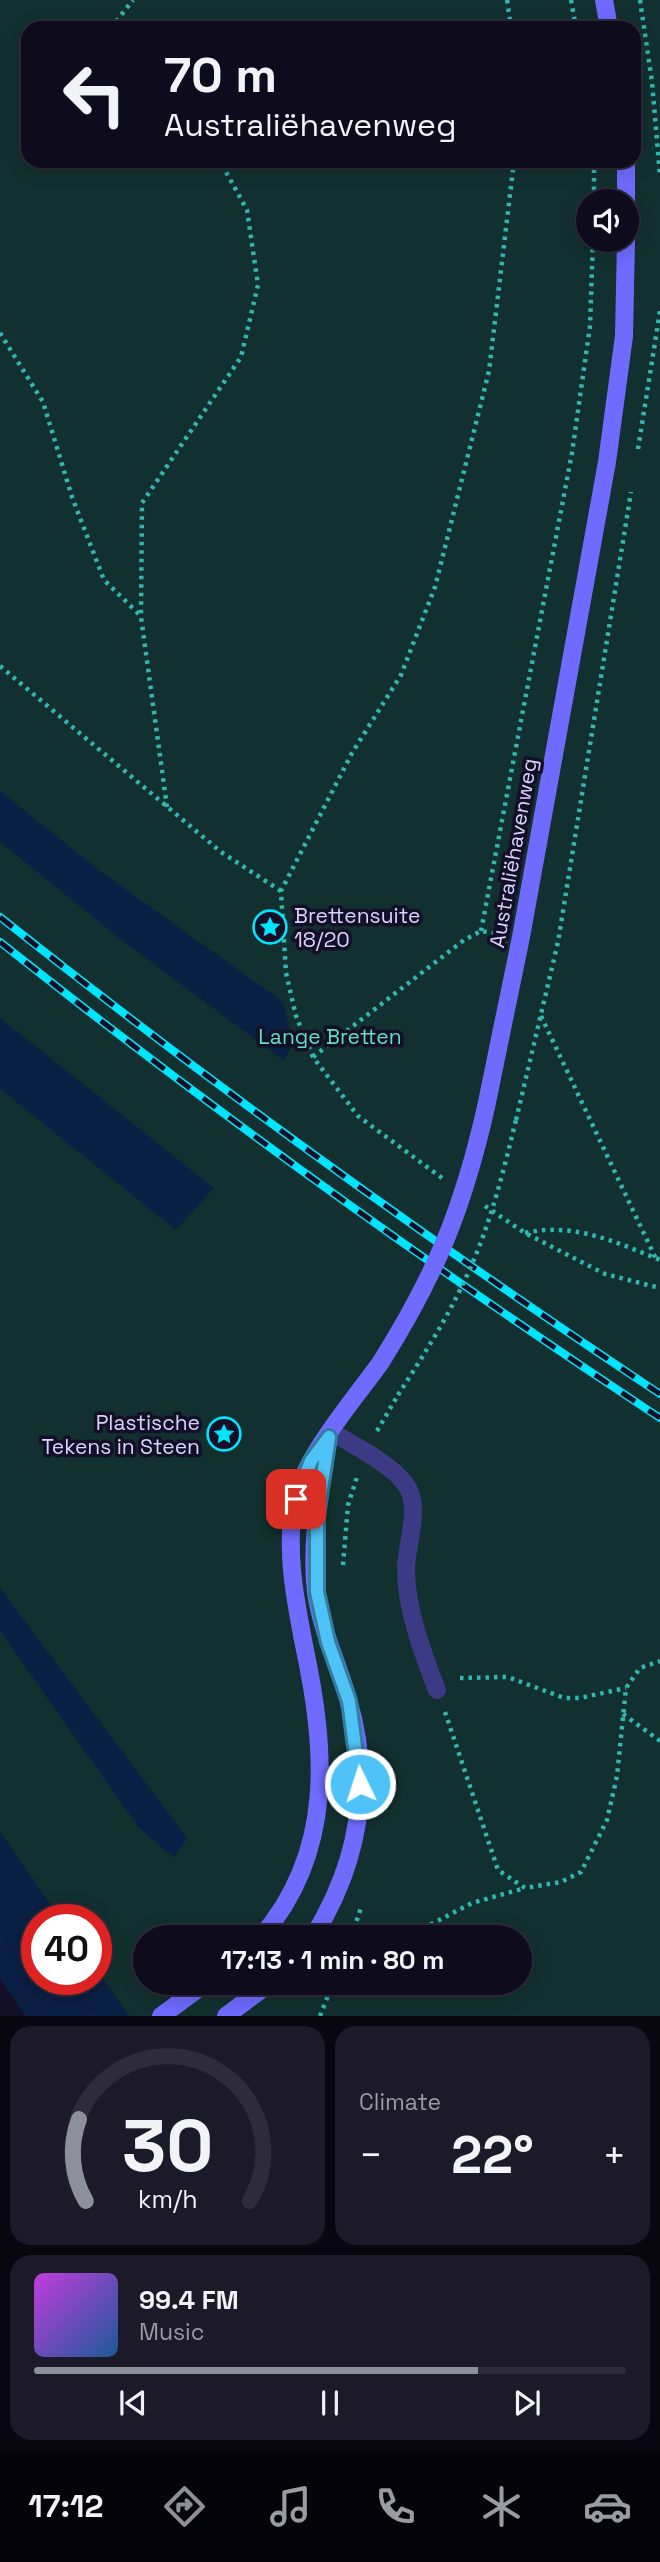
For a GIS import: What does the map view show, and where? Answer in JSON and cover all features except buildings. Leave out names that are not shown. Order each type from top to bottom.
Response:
[{"type":"street","points":[[604,0],[608,21]]},
{"type":"street","name":"Australiëhavenweg","points":[[626,168],[626,189]]},
{"type":"street","name":"Australiëhavenweg","points":[[270,1925],[294,1891],[315,1834],[320,1786],[319,1732],[298,1610],[292,1531],[296,1499],[311,1461],[381,1363],[427,1286],[453,1228],[473,1165],[521,937],[607,462],[624,337],[626,252]]},
{"type":"street","name":"Australiëhavenweg","points":[[320,1925],[340,1888],[361,1810],[359,1759],[349,1701],[328,1642],[317,1592],[317,1515],[330,1435]]},
{"type":"street","points":[[165,2013],[190,1995]]},
{"type":"street","points":[[226,2016],[254,1995]]},
{"type":"lane","points":[[330,1435],[365,1453],[398,1476],[411,1495],[413,1509],[405,1572],[409,1598],[434,1684]]},
{"type":"path","points":[[116,21],[133,0]]},
{"type":"path","points":[[507,0],[510,21]]},
{"type":"path","points":[[571,0],[575,21]]},
{"type":"path","points":[[640,0],[652,82],[660,176]]},
{"type":"path","points":[[167,807],[141,617],[142,503],[241,357],[258,285],[247,210],[224,168]]},
{"type":"path","points":[[446,1181],[358,1116],[313,1057],[296,1016],[286,974],[281,891],[340,775],[401,675],[435,587],[489,371],[513,168]]},
{"type":"path","points":[[594,168],[594,189]]},
{"type":"path","points":[[313,1057],[464,940],[481,931],[572,453],[590,326],[593,252]]},
{"type":"path","points":[[636,462],[660,311]]},
{"type":"path","points":[[0,333],[43,402],[72,497],[104,580],[141,617]]},
{"type":"path","points":[[516,1121],[558,942],[631,490]]},
{"type":"path","points":[[0,666],[221,852],[281,891]]},
{"type":"path","points":[[541,1015],[658,1259]]},
{"type":"path","points":[[480,1203],[525,1233],[605,1274],[660,1288]]},
{"type":"path","points":[[525,1233],[560,1227],[584,1232],[658,1259]]},
{"type":"path","points":[[365,1453],[398,1395]]},
{"type":"path","points":[[431,1925],[472,1903],[525,1888],[561,1882],[581,1872],[607,1820],[617,1776],[625,1689],[640,1668],[660,1661]]},
{"type":"path","points":[[525,1888],[498,1870],[434,1684],[508,1677],[564,1698],[580,1698],[625,1689]]},
{"type":"path","points":[[623,1713],[660,1741]]},
{"type":"path","points":[[320,2016],[328,1995]]},
{"type":"green space","name":"Lange Bretten","points":[[0,0],[660,0],[660,2016],[129,2016],[112,1992],[112,1904],[50,1904],[0,1832]]},
{"type":"water","points":[[0,791],[100,871],[283,1002],[293,1042],[284,1061],[118,937],[0,842]]},
{"type":"water","points":[[0,1018],[214,1188],[176,1230],[0,1089]]},
{"type":"water","points":[[0,1588],[187,1838],[174,1858],[139,1828],[0,1631]]},
{"type":"water","points":[[0,1832],[50,1904],[21,1904],[21,1995],[112,1995],[112,1992],[129,2016],[26,2016],[0,1979]]},
{"type":"railway","points":[[0,917],[161,1042],[325,1163],[660,1394]]},
{"type":"railway","points":[[0,942],[161,1067],[325,1188],[491,1305],[660,1418]]},
{"type":"place","name":"Brettensuite 18/20","points":[[270,927]]},
{"type":"place","name":"Plastische Tekens in Steen","points":[[224,1434]]},
{"type":"route","points":[[296,1499],[303,1476],[329,1437],[317,1515],[317,1592],[328,1642],[349,1701],[359,1759],[360,1784]]}]
